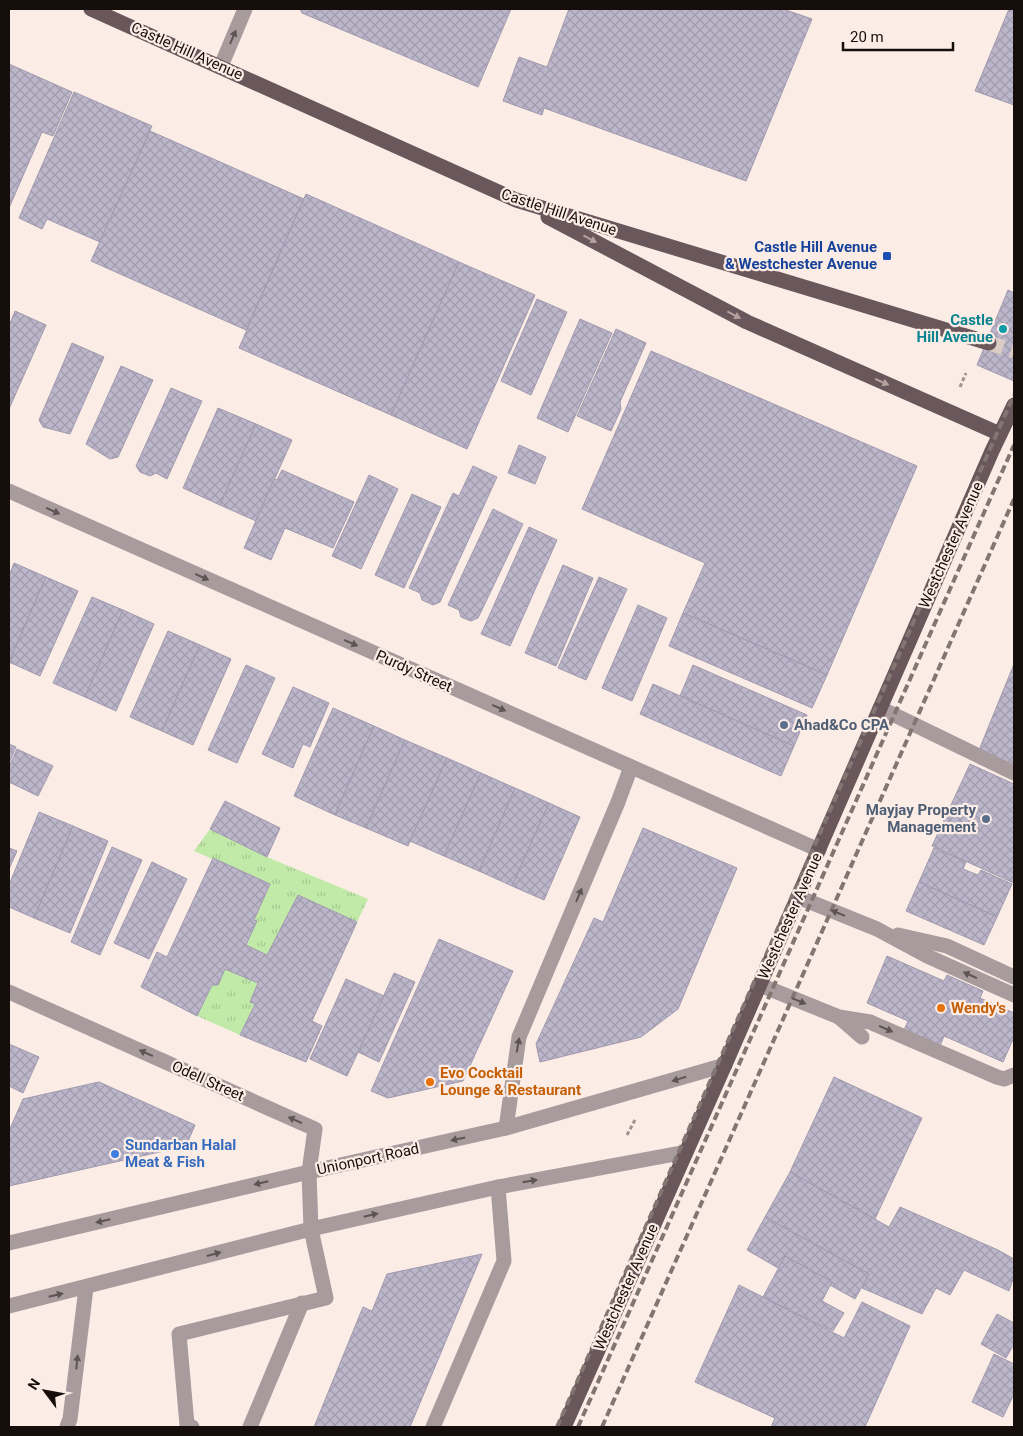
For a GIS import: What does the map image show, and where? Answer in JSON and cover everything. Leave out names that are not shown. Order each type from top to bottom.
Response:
[{"type":"main road","name":"Castle Hill Avenue","points":[[91,9],[516,200],[989,343]]},
{"type":"main road","points":[[516,200],[747,322],[1000,434]]},
{"type":"main road","name":"Westchester Avenue","points":[[564,1427],[1014,405]]},
{"type":"street","points":[[220,66],[245,9]]},
{"type":"street","name":"Purdy Street","points":[[9,492],[819,850]]},
{"type":"street","points":[[880,708],[1014,774]]},
{"type":"street","points":[[506,1128],[519,1037],[631,767]]},
{"type":"street","points":[[798,897],[877,929],[927,956],[1014,995]]},
{"type":"street","points":[[877,929],[947,946],[1014,977]]},
{"type":"street","points":[[760,985],[839,1018],[870,1022],[997,1077],[1004,1079],[1014,1074]]},
{"type":"street","name":"Odell Street","points":[[9,992],[315,1129],[309,1172],[311,1229],[326,1298],[302,1303]]},
{"type":"street","points":[[839,1018],[862,1037]]},
{"type":"street","name":"Unionport Road","points":[[9,1243],[309,1172],[506,1128],[725,1065]]},
{"type":"street","points":[[9,1306],[86,1288],[311,1229],[498,1186],[686,1152]]},
{"type":"street","points":[[433,1427],[504,1261],[498,1186]]},
{"type":"street","points":[[67,1427],[70,1419],[86,1288]]},
{"type":"street","points":[[192,1427],[187,1425],[179,1334],[302,1303]]},
{"type":"street","points":[[250,1427],[302,1303]]},
{"type":"green space","points":[[210,829],[267,857],[368,899],[357,922],[298,895],[267,955],[246,945],[257,922],[254,920],[270,884],[194,851]]},
{"type":"green space","points":[[225,969],[258,983],[250,1001],[255,1004],[240,1035],[197,1016],[212,985]]},
{"type":"building","points":[[300,9],[511,9],[478,87],[302,13]]},
{"type":"building","points":[[569,9],[783,9],[812,19],[746,181],[544,108],[542,115],[503,101],[519,57],[547,67]]},
{"type":"building","points":[[1009,9],[1014,9],[1014,105],[975,91]]},
{"type":"building","points":[[9,64],[72,92],[53,136],[42,132],[9,208]]},
{"type":"building","points":[[74,92],[152,126],[100,242],[47,219],[42,229],[19,218]]},
{"type":"building","points":[[150,131],[304,199],[246,330],[91,261]]},
{"type":"building","points":[[306,194],[459,262],[391,415],[239,348]]},
{"type":"building","points":[[459,262],[535,295],[467,449],[391,415]]},
{"type":"building","name":"Castle Hill Avenue","points":[[1008,290],[1014,293],[1014,381],[977,365]]},
{"type":"building","points":[[537,299],[567,312],[531,395],[501,381]]},
{"type":"building","points":[[15,311],[46,325],[9,409],[9,326]]},
{"type":"building","points":[[580,319],[612,333],[568,432],[537,418]]},
{"type":"building","points":[[616,329],[646,343],[620,402],[621,409],[611,431],[577,416]]},
{"type":"building","points":[[72,343],[104,357],[70,434],[43,427],[39,420]]},
{"type":"building","points":[[651,351],[917,466],[827,675],[683,613],[705,563],[582,509]]},
{"type":"building","points":[[121,366],[153,380],[118,457],[110,459],[86,444]]},
{"type":"building","points":[[171,388],[202,401],[167,479],[156,473],[150,476],[140,472],[136,466]]},
{"type":"building","points":[[218,408],[256,424],[220,505],[183,488]]},
{"type":"building","points":[[256,424],[292,440],[256,521],[220,505]]},
{"type":"building","points":[[519,445],[546,457],[535,484],[508,473]]},
{"type":"building","points":[[473,466],[497,477],[440,602],[433,605],[422,600],[420,593],[409,588],[453,493],[459,496]]},
{"type":"building","points":[[282,470],[354,502],[333,548],[285,528],[271,560],[244,548],[274,479],[277,480]]},
{"type":"building","points":[[369,475],[398,489],[361,569],[332,556]]},
{"type":"building","points":[[412,494],[441,507],[404,588],[375,575]]},
{"type":"building","points":[[493,509],[523,524],[478,618],[471,621],[461,617],[459,610],[448,605]]},
{"type":"building","points":[[529,527],[557,540],[510,646],[481,634]]},
{"type":"building","points":[[14,563],[46,577],[9,662],[9,576]]},
{"type":"building","points":[[563,565],[593,578],[556,666],[525,653]]},
{"type":"building","points":[[46,577],[78,591],[40,676],[9,662]]},
{"type":"building","points":[[599,577],[627,589],[586,680],[558,668]]},
{"type":"building","points":[[92,597],[123,610],[85,697],[53,683]]},
{"type":"building","points":[[638,605],[667,618],[632,701],[602,688]]},
{"type":"building","points":[[123,610],[154,624],[116,711],[85,697]]},
{"type":"building","points":[[683,613],[827,675],[812,708],[669,646]]},
{"type":"building","points":[[168,631],[200,645],[162,731],[130,717]]},
{"type":"building","points":[[200,645],[231,659],[193,745],[162,731]]},
{"type":"building","points":[[1014,664],[1014,767],[979,750]]},
{"type":"building","points":[[246,665],[275,678],[237,763],[208,750]]},
{"type":"building","points":[[693,665],[807,715],[794,746],[680,696]]},
{"type":"building","points":[[653,684],[794,746],[781,776],[640,714]]},
{"type":"building","points":[[293,687],[329,703],[310,747],[303,744],[293,768],[262,754]]},
{"type":"building","points":[[333,708],[374,726],[335,815],[294,796]]},
{"type":"building","points":[[374,726],[405,740],[366,828],[335,815]]},
{"type":"building","points":[[405,740],[447,758],[408,846],[366,828]]},
{"type":"building","points":[[9,744],[16,747],[9,763]]},
{"type":"building","points":[[17,749],[53,766],[38,796],[9,782],[9,767]]},
{"type":"building","points":[[447,758],[481,773],[444,856],[410,841]]},
{"type":"building","points":[[970,764],[1014,784],[1014,883],[932,846]]},
{"type":"building","points":[[481,773],[515,788],[479,871],[444,856]]},
{"type":"building","points":[[515,788],[549,803],[512,886],[479,871]]},
{"type":"building","points":[[225,801],[280,828],[267,857],[210,829]]},
{"type":"building","points":[[549,803],[580,817],[544,900],[512,886]]},
{"type":"building","points":[[39,812],[73,826],[34,918],[9,907],[9,885]]},
{"type":"building","points":[[73,826],[108,841],[70,933],[34,918]]},
{"type":"building","points":[[643,828],[737,868],[678,1009],[641,1037],[540,1062],[536,1044],[594,918],[603,922]]},
{"type":"building","points":[[112,847],[142,860],[100,955],[71,942]]},
{"type":"building","points":[[9,848],[17,851],[9,869]]},
{"type":"building","points":[[934,848],[966,862],[963,869],[978,875],[981,870],[1012,884],[997,917],[919,882]]},
{"type":"building","points":[[213,858],[270,884],[254,920],[257,921],[246,945],[267,955],[298,895],[357,922],[312,1021],[322,1026],[306,1062],[240,1035],[255,1004],[250,1002],[258,983],[225,969],[218,985],[212,985],[197,1016],[141,987],[157,952],[167,957]]},
{"type":"building","points":[[152,862],[187,879],[149,959],[114,943]]},
{"type":"building","points":[[919,882],[997,917],[984,945],[906,911]]},
{"type":"building","points":[[439,939],[513,971],[463,1081],[388,1098],[371,1091]]},
{"type":"building","name":"Wendy's","points":[[887,956],[944,981],[947,975],[983,991],[980,998],[1014,1013],[1014,1037],[1003,1062],[944,1036],[940,1046],[904,1030],[908,1021],[867,1003]]},
{"type":"building","points":[[394,973],[415,982],[379,1062],[358,1052]]},
{"type":"building","points":[[346,979],[384,996],[347,1076],[310,1059]]},
{"type":"building","points":[[9,1044],[39,1057],[23,1093],[9,1086]]},
{"type":"building","points":[[834,1077],[922,1118],[875,1219],[790,1172]]},
{"type":"building","points":[[99,1082],[195,1125],[186,1146],[9,1186],[9,1131],[23,1099]]},
{"type":"building","points":[[790,1172],[889,1227],[900,1207],[998,1250],[1014,1259],[1014,1276],[1009,1291],[964,1270],[950,1295],[936,1288],[922,1314],[862,1288],[869,1274],[765,1217]]},
{"type":"building","points":[[765,1217],[869,1274],[855,1299],[830,1285],[832,1282],[785,1256],[778,1268],[747,1250]]},
{"type":"building","points":[[482,1254],[410,1427],[314,1427],[363,1307],[372,1311],[387,1274]]},
{"type":"building","points":[[785,1256],[832,1282],[822,1301],[844,1313],[833,1331],[763,1297]]},
{"type":"building","points":[[739,1285],[844,1338],[862,1302],[910,1326],[865,1427],[771,1427],[775,1418],[695,1382]]},
{"type":"building","points":[[997,1314],[1014,1323],[1014,1344],[1006,1358],[981,1344]]},
{"type":"building","points":[[994,1354],[1014,1364],[1014,1394],[1003,1417],[972,1402]]},
{"type":"tunnel","points":[[989,343],[1014,351]]},
{"type":"railway","points":[[557,1427],[1014,395]]},
{"type":"railway","points":[[578,1427],[1014,445]]},
{"type":"railway","points":[[602,1427],[1014,499]]},
{"type":"place","name":"Castle Hill Avenue & Westchester Avenue","points":[[887,256]]},
{"type":"place","name":"Castle Hill Avenue","points":[[1003,329]]},
{"type":"place","name":"Ahad&Co CPA","points":[[784,725]]},
{"type":"place","name":"Mayjay Property Management","points":[[986,819]]},
{"type":"place","name":"Wendy's","points":[[941,1008]]},
{"type":"place","name":"Evo Cocktail Lounge & Restaurant","points":[[430,1082]]},
{"type":"place","name":"Sundarban Halal Meat & Fish","points":[[115,1154]]}]
